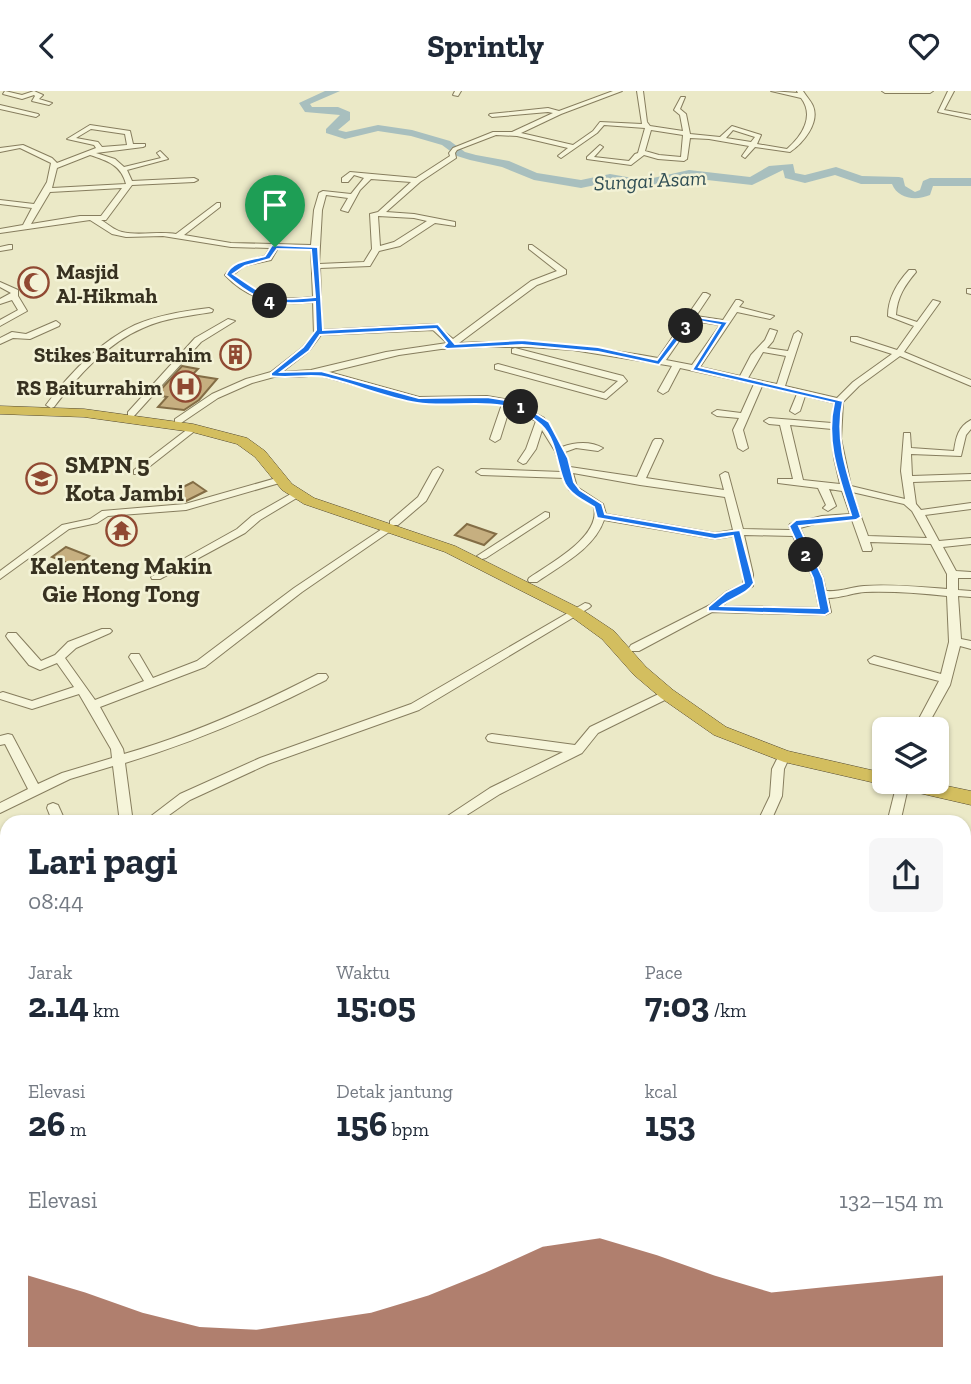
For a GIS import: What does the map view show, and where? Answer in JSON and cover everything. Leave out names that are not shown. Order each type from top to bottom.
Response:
[{"type":"highway","points":[[0,407],[51,405],[131,414],[186,424],[242,441],[260,454],[280,480],[296,494],[325,508],[427,533],[533,579],[635,648],[676,690],[728,724],[788,749],[872,769]]},
{"type":"highway","points":[[33,407],[228,430],[254,440],[269,452],[295,482],[310,493],[474,560],[580,609],[640,671],[667,694],[720,731],[784,756],[872,776]]},
{"type":"highway","points":[[949,786],[971,790]]},
{"type":"highway","points":[[949,793],[971,798]]},
{"type":"street","points":[[0,107],[42,109],[34,100],[40,95],[18,91]]},
{"type":"street","points":[[512,134],[559,113],[620,91]]},
{"type":"street","points":[[640,91],[647,127],[641,144],[641,154]]},
{"type":"street","points":[[561,156],[595,132],[601,123],[647,127],[788,151],[802,140],[810,107],[801,93],[774,91]]},
{"type":"street","points":[[885,91],[930,91]]},
{"type":"street","points":[[951,91],[940,111],[971,117]]},
{"type":"street","points":[[4,93],[22,97],[35,92]]},
{"type":"street","points":[[600,146],[589,158],[631,163],[641,154],[684,159],[687,135],[683,114],[677,110],[683,98]]},
{"type":"street","points":[[492,115],[541,110],[559,113]]},
{"type":"street","points":[[100,149],[96,143],[70,139],[90,127],[128,132],[130,145]]},
{"type":"street","points":[[720,139],[730,129],[746,131],[760,137],[745,156]]},
{"type":"street","points":[[380,214],[416,180],[452,159],[455,149],[492,133],[512,134],[574,147]]},
{"type":"street","points":[[720,139],[719,143],[731,150]]},
{"type":"street","points":[[54,167],[100,149],[143,145]]},
{"type":"street","points":[[0,150],[21,146],[50,159],[54,167],[50,190],[30,213],[26,227]]},
{"type":"street","points":[[90,153],[113,160],[123,169],[129,185]]},
{"type":"street","points":[[123,169],[165,159]]},
{"type":"street","points":[[345,180],[352,173],[369,177],[416,180]]},
{"type":"street","points":[[345,210],[369,177]]},
{"type":"street","points":[[50,190],[194,180]]},
{"type":"street","points":[[0,231],[104,218],[129,185]]},
{"type":"street","points":[[274,374],[306,349],[318,333],[317,266],[314,247],[318,210],[323,193],[353,197]]},
{"type":"street","points":[[0,202],[36,206]]},
{"type":"street","points":[[178,236],[218,205]]},
{"type":"street","points":[[317,266],[365,265],[376,249],[374,214],[452,224]]},
{"type":"street","points":[[92,218],[115,232],[126,235],[178,236],[231,245],[314,247]]},
{"type":"street","points":[[376,249],[397,244],[434,220]]},
{"type":"street","points":[[0,249],[9,247]]},
{"type":"street","points":[[275,247],[268,258],[242,264],[231,270],[229,275],[269,301],[284,303],[318,299]]},
{"type":"street","points":[[449,345],[534,283],[563,272],[532,247]]},
{"type":"street","points":[[912,272],[891,307],[892,316],[919,325]]},
{"type":"street","points":[[0,284],[15,292],[14,296],[23,311],[0,323]]},
{"type":"street","points":[[659,363],[706,295]]},
{"type":"street","points":[[0,302],[14,296]]},
{"type":"street","points":[[936,302],[899,353],[856,384],[839,401],[835,426],[838,459],[865,544],[971,541]]},
{"type":"street","points":[[694,369],[737,306],[770,316]]},
{"type":"street","points":[[51,405],[67,383],[83,368],[138,327],[181,313],[208,310]]},
{"type":"street","points":[[692,318],[725,323]]},
{"type":"street","points":[[131,414],[198,340],[231,321]]},
{"type":"street","points":[[0,341],[12,335],[27,337],[56,324]]},
{"type":"street","points":[[318,333],[435,327],[449,345]]},
{"type":"street","points":[[743,379],[773,331]]},
{"type":"street","points":[[780,388],[797,334]]},
{"type":"street","points":[[854,339],[899,353],[971,383]]},
{"type":"street","points":[[514,351],[623,381],[606,396],[495,370],[522,342]]},
{"type":"street","points":[[137,472],[215,396],[249,381],[274,374],[297,376],[321,373],[373,358],[449,345],[522,342],[598,350],[839,401]]},
{"type":"street","points":[[760,349],[790,354]]},
{"type":"street","points":[[663,391],[677,366]]},
{"type":"street","points":[[321,373],[419,400],[507,402],[541,420],[561,450],[573,488],[598,506],[601,516],[595,531],[586,542],[533,579]]},
{"type":"street","points":[[743,448],[738,430],[759,383]]},
{"type":"street","points":[[795,411],[802,393]]},
{"type":"street","points":[[495,439],[507,402]]},
{"type":"street","points":[[717,413],[743,416]]},
{"type":"street","points":[[523,461],[531,449],[541,420]]},
{"type":"street","points":[[769,421],[835,426]]},
{"type":"street","points":[[784,422],[799,483]]},
{"type":"street","points":[[908,451],[958,454],[961,434],[971,423]]},
{"type":"street","points":[[907,435],[906,479],[914,508],[952,575],[954,594],[955,642],[946,679],[926,717]]},
{"type":"street","points":[[640,482],[658,441]]},
{"type":"street","points":[[561,450],[575,445],[598,447]]},
{"type":"street","points":[[93,705],[201,664],[298,590],[391,526],[422,499],[438,470]]},
{"type":"street","points":[[481,473],[567,472],[728,497]]},
{"type":"street","points":[[635,648],[711,609],[730,594],[747,587],[749,583],[724,475]]},
{"type":"street","points":[[906,479],[971,477]]},
{"type":"street","points":[[0,576],[61,530],[93,521],[106,513],[186,507],[280,480]]},
{"type":"street","points":[[782,481],[846,488],[914,508],[971,506]]},
{"type":"street","points":[[822,485],[831,506],[828,508]]},
{"type":"street","points":[[156,577],[241,531],[256,518],[296,494]]},
{"type":"street","points":[[482,556],[545,515]]},
{"type":"street","points":[[601,516],[715,536],[737,532],[796,533]]},
{"type":"street","points":[[711,609],[823,612],[825,610],[818,578],[794,526],[796,523],[856,517]]},
{"type":"street","points":[[952,575],[971,575]]},
{"type":"street","points":[[821,594],[841,595],[848,589],[971,594]]},
{"type":"street","points":[[160,815],[186,797],[264,761],[395,717],[580,609]]},
{"type":"street","points":[[12,636],[35,664],[43,665],[59,658],[69,647],[106,631]]},
{"type":"street","points":[[955,642],[971,645]]},
{"type":"street","points":[[135,657],[151,684]]},
{"type":"street","points":[[59,658],[93,705],[120,760],[125,815]]},
{"type":"street","points":[[874,660],[946,679]]},
{"type":"street","points":[[0,808],[79,772],[218,725],[276,701],[322,677]]},
{"type":"street","points":[[3,696],[32,705],[80,689]]},
{"type":"street","points":[[456,815],[495,791],[578,750],[594,730],[667,694]]},
{"type":"street","points":[[0,741],[8,738],[35,790]]},
{"type":"street","points":[[492,738],[578,750]]},
{"type":"street","points":[[767,815],[776,796],[778,769],[784,756]]},
{"type":"street","points":[[894,815],[898,794]]},
{"type":"street","points":[[53,808],[56,815]]},
{"type":"building","name":"RS Baiturrahim","points":[[182,366],[198,369],[192,375],[217,379],[199,400],[184,410],[158,407],[167,397],[156,395]]},
{"type":"building","points":[[193,482],[206,491],[186,501],[176,495],[178,494],[175,491]]},
{"type":"building","points":[[467,524],[496,534],[484,545],[455,535]]},
{"type":"building","points":[[66,547],[89,556],[76,566],[52,557]]},
{"type":"waterway","name":"Sungai Asam","points":[[335,91],[304,103],[309,110],[338,110],[346,114],[344,120],[330,131],[345,136],[378,128],[412,133],[446,143],[461,154],[474,158],[505,164],[534,176],[581,184],[610,178],[644,184],[689,174],[752,181],[778,167],[789,167],[789,175],[805,179],[836,171],[861,180],[899,181],[898,186],[901,189],[915,195],[926,192],[930,182],[971,182]]},
{"type":"place","name":"Masjid Al-Hikmah","points":[[33,283]]},
{"type":"place","name":"Stikes Baiturrahim","points":[[235,354]]},
{"type":"place","name":"RS Baiturrahim","points":[[185,387]]},
{"type":"place","name":"SMPN 5 Kota Jambi","points":[[42,478]]},
{"type":"place","name":"Kelenteng Makin Gie Hong Tong","points":[[121,531]]},
{"type":"route","points":[[275,247],[268,258],[242,264],[231,270],[229,275],[269,301],[284,303],[318,299],[320,330],[318,333],[438,327],[452,343],[447,347],[522,342],[598,350],[659,363],[692,318],[725,323],[694,369],[839,401],[834,422],[838,459],[856,517],[794,524],[818,578],[825,612],[711,609],[730,594],[747,587],[749,583],[737,532],[715,536],[601,516],[598,506],[577,492],[569,482],[564,458],[546,424],[515,404],[499,400],[435,402],[321,373],[297,376],[274,374],[306,349],[320,330],[317,266],[314,247],[275,247]]}]
